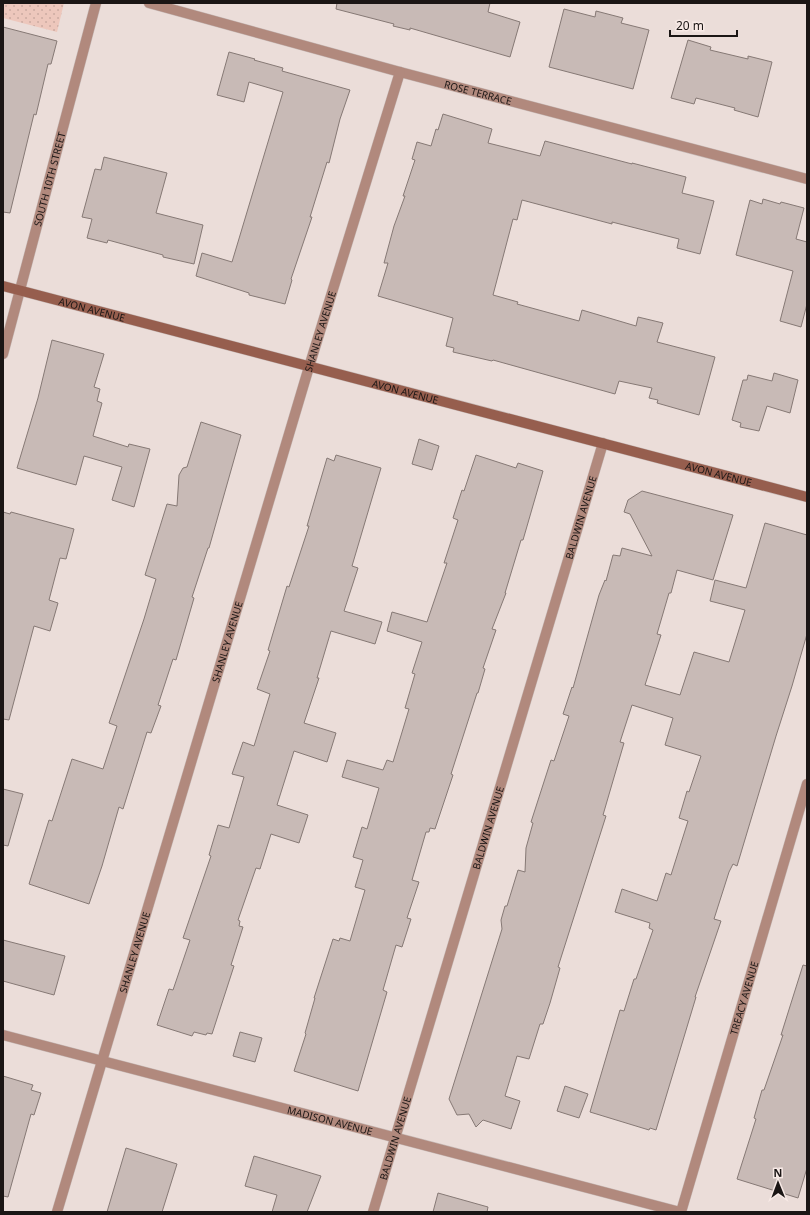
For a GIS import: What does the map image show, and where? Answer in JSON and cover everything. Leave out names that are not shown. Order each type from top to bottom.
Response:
[{"type":"street","name":"SOUTH 10TH STREET","points":[[3,354],[96,3]]},
{"type":"street","name":"ROSE TERRACE","points":[[150,3],[400,72],[807,178]]},
{"type":"street","name":"SHANLEY AVENUE","points":[[57,1212],[309,366],[400,72]]},
{"type":"street","name":"AVON AVENUE","points":[[3,286],[807,497]]},
{"type":"street","name":"BALDWIN AVENUE","points":[[372,1212],[603,443]]},
{"type":"street","name":"TREACY AVENUE","points":[[680,1212],[807,784]]},
{"type":"street","name":"MADISON AVENUE","points":[[3,1035],[680,1212]]},
{"type":"shaded area","points":[[3,3],[64,3],[57,32],[3,18]]},
{"type":"building","points":[[337,3],[490,3],[488,12],[520,22],[510,57],[410,28],[410,30],[393,26],[394,24],[336,9]]},
{"type":"building","points":[[564,9],[595,17],[596,11],[623,18],[621,23],[649,30],[633,89],[549,67]]},
{"type":"building","points":[[3,27],[57,41],[51,64],[48,64],[36,115],[34,114],[10,213],[3,212]]},
{"type":"building","points":[[688,40],[711,47],[710,50],[748,59],[748,56],[772,62],[758,117],[734,110],[735,108],[696,98],[694,104],[671,98]]},
{"type":"building","points":[[229,52],[283,68],[282,71],[350,90],[340,119],[329,163],[327,162],[310,217],[312,217],[291,279],[292,280],[285,304],[249,295],[249,293],[196,276],[202,253],[232,262],[283,92],[249,82],[244,102],[217,95]]},
{"type":"building","points":[[443,114],[492,129],[488,143],[540,156],[545,141],[686,177],[682,193],[714,201],[700,254],[677,248],[679,239],[612,222],[612,224],[522,200],[517,220],[513,219],[493,295],[518,302],[517,304],[579,321],[582,310],[636,326],[638,317],[663,323],[657,342],[715,357],[699,415],[657,403],[658,400],[649,398],[652,388],[619,381],[615,394],[493,360],[453,352],[454,348],[446,346],[453,318],[378,296],[388,263],[384,263],[394,226],[405,196],[403,196],[415,160],[412,159],[417,142],[431,146],[436,129],[438,130]]},
{"type":"building","points":[[104,157],[167,173],[156,213],[203,225],[194,264],[163,257],[163,255],[108,240],[107,243],[87,238],[92,219],[82,217],[95,169],[101,170]]},
{"type":"building","points":[[763,199],[780,204],[781,202],[804,208],[796,239],[807,242],[807,304],[801,327],[780,321],[793,271],[736,255],[750,200],[762,204]]},
{"type":"building","points":[[52,340],[104,354],[94,387],[100,389],[97,401],[102,403],[93,436],[128,447],[129,444],[150,449],[134,507],[112,500],[122,467],[84,456],[76,485],[17,468],[38,398]]},
{"type":"building","points":[[774,373],[798,380],[790,413],[767,406],[759,431],[740,427],[741,423],[732,420],[743,380],[747,380],[748,375],[772,381]]},
{"type":"building","points":[[201,422],[241,435],[209,548],[192,597],[194,598],[176,660],[173,659],[158,705],[161,706],[151,733],[147,732],[123,809],[119,807],[89,904],[29,884],[49,820],[52,821],[72,759],[103,769],[117,726],[109,723],[156,579],[145,575],[167,504],[177,506],[179,475],[183,468],[187,467]]},
{"type":"building","points":[[419,439],[439,446],[432,470],[412,464]]},
{"type":"building","points":[[336,455],[381,468],[352,566],[358,568],[344,611],[382,622],[375,644],[331,631],[317,678],[319,678],[304,723],[336,733],[327,762],[294,751],[277,805],[308,815],[299,843],[271,834],[260,869],[256,868],[238,920],[240,921],[239,926],[243,927],[231,965],[234,966],[212,1034],[207,1033],[206,1035],[194,1032],[192,1036],[157,1025],[169,989],[173,990],[190,940],[183,938],[211,856],[209,855],[218,825],[229,828],[244,777],[232,774],[243,742],[254,746],[270,694],[257,689],[270,651],[268,650],[287,586],[289,587],[309,526],[307,526],[327,458],[334,461]]},
{"type":"building","points":[[476,455],[516,468],[518,463],[543,471],[506,593],[492,629],[496,630],[483,668],[485,669],[478,693],[451,774],[453,775],[435,829],[430,828],[429,832],[426,832],[412,880],[419,882],[407,918],[411,919],[402,947],[396,945],[383,990],[387,992],[358,1091],[294,1071],[306,1034],[314,998],[333,939],[339,941],[340,938],[350,941],[365,890],[355,887],[363,860],[353,857],[362,827],[367,829],[379,788],[342,777],[347,760],[383,770],[387,760],[393,762],[409,709],[405,708],[415,674],[412,673],[422,642],[387,631],[392,612],[427,622],[447,563],[444,563],[458,520],[453,518]]},
{"type":"building","points":[[642,491],[733,515],[713,580],[677,570],[657,634],[661,635],[645,685],[680,695],[694,652],[729,662],[745,610],[710,601],[715,580],[746,588],[765,523],[807,535],[807,634],[737,866],[733,864],[729,872],[714,919],[721,921],[695,997],[656,1130],[650,1128],[649,1130],[590,1112],[620,1010],[624,1011],[634,979],[636,979],[653,930],[649,928],[650,923],[615,912],[622,889],[657,901],[666,873],[671,875],[688,821],[679,818],[687,791],[689,792],[701,756],[665,745],[673,718],[632,705],[620,742],[624,743],[603,815],[606,816],[558,967],[560,968],[550,1003],[543,1024],[540,1024],[529,1059],[517,1056],[505,1096],[520,1101],[511,1129],[483,1120],[476,1127],[469,1114],[457,1115],[449,1099],[502,929],[501,920],[505,906],[507,906],[518,870],[525,872],[526,848],[533,823],[531,822],[551,760],[554,761],[569,716],[563,714],[572,687],[573,688],[599,595],[605,580],[606,581],[613,555],[620,556],[622,548],[652,556],[630,514],[624,512],[628,500]]},
{"type":"building","points":[[3,512],[10,514],[11,512],[74,529],[66,559],[60,558],[49,600],[58,603],[50,631],[34,626],[9,720],[3,719]]},
{"type":"building","points":[[3,789],[23,794],[8,846],[3,845]]},
{"type":"building","points":[[3,940],[65,956],[54,995],[3,981]]},
{"type":"building","points":[[803,965],[807,966],[807,1168],[798,1198],[737,1179],[756,1119],[754,1118],[762,1090],[764,1090],[783,1035],[781,1035]]},
{"type":"building","points":[[240,1032],[262,1038],[255,1062],[233,1056]]},
{"type":"building","points":[[3,1076],[33,1085],[31,1090],[41,1093],[34,1115],[31,1114],[8,1197],[3,1196]]},
{"type":"building","points":[[565,1086],[588,1094],[579,1118],[557,1111]]},
{"type":"building","points":[[126,1148],[177,1164],[162,1212],[107,1212]]},
{"type":"building","points":[[254,1156],[321,1176],[307,1212],[272,1212],[277,1195],[245,1186]]},
{"type":"building","points":[[438,1193],[488,1207],[487,1212],[433,1212]]}]
